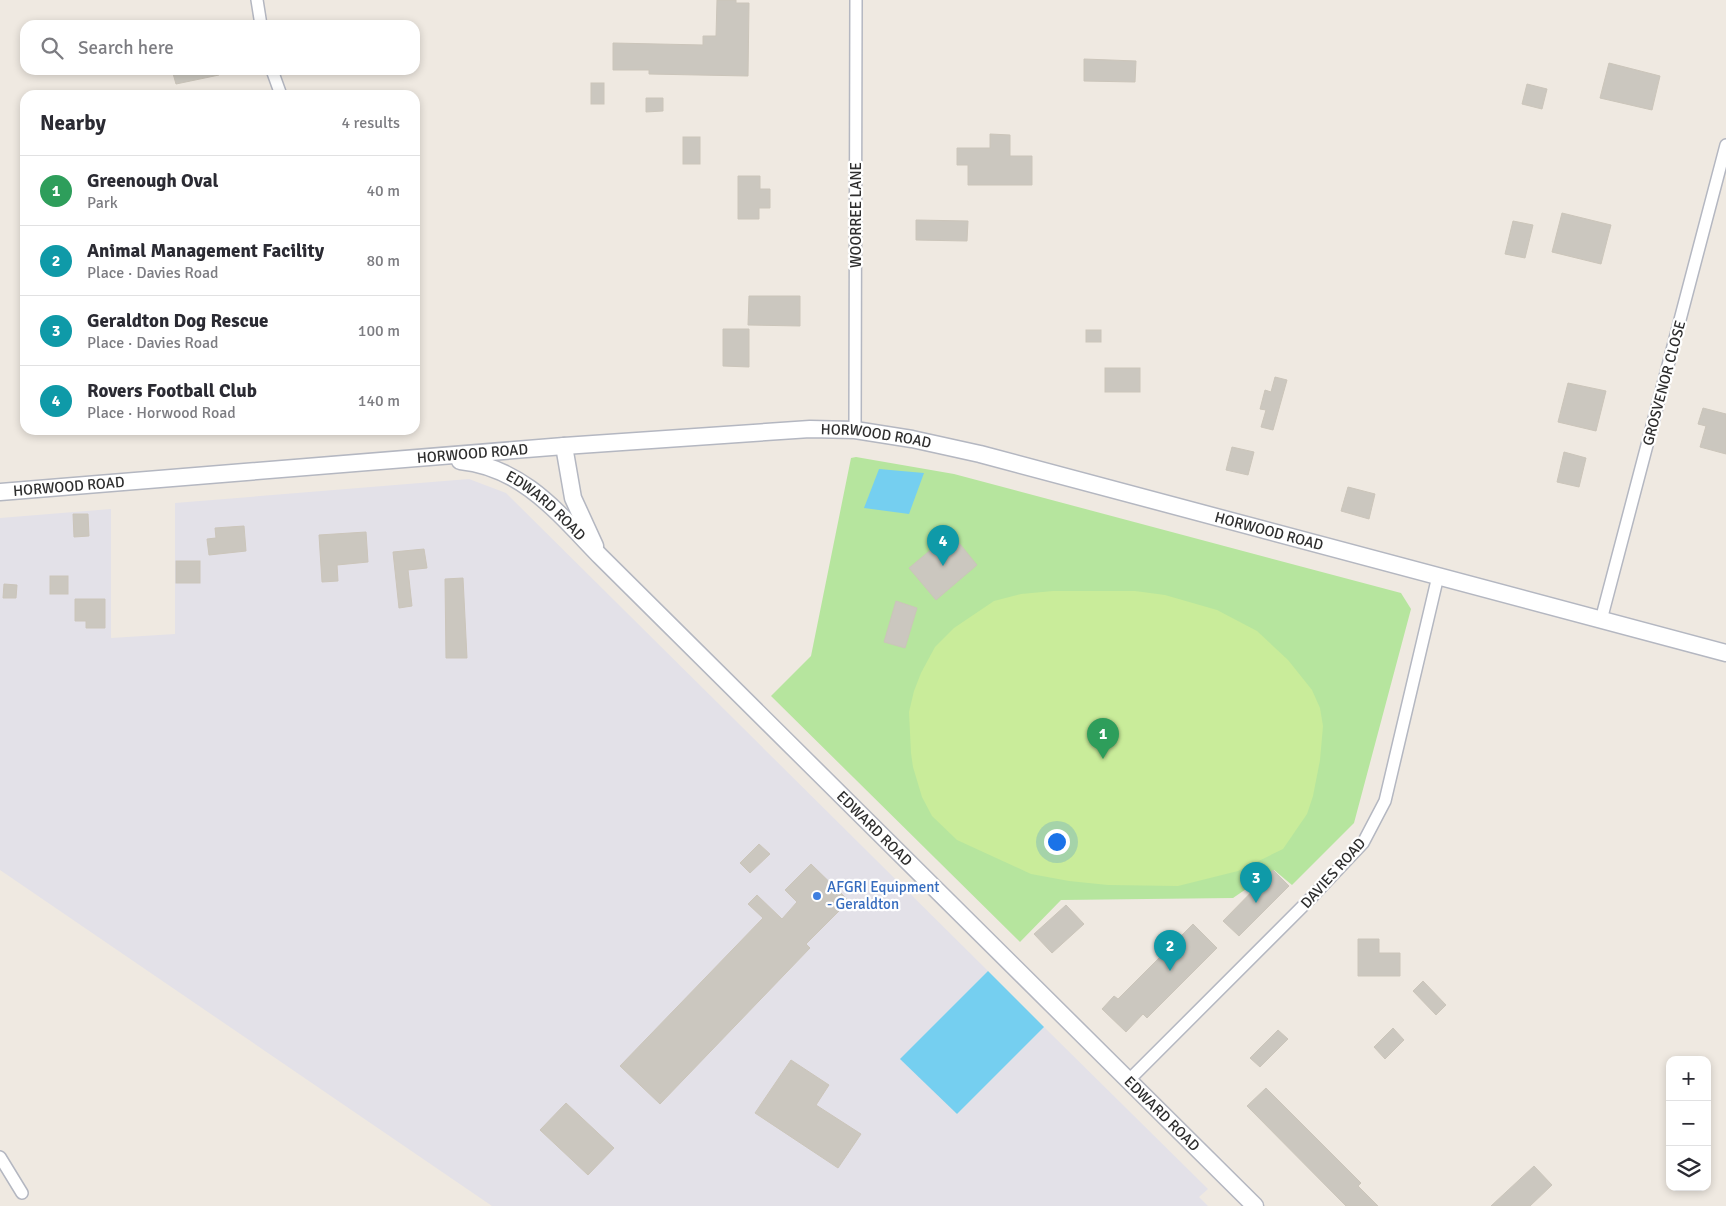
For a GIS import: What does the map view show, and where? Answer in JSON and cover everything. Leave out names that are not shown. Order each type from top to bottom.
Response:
[{"type":"main road","name":"HORWOOD ROAD","points":[[0,492],[564,446],[810,429],[855,430],[912,439],[980,454],[1726,653]]},
{"type":"main road","name":"EDWARD ROAD","points":[[564,446],[573,498],[601,557]]},
{"type":"main road","name":"EDWARD ROAD","points":[[423,457],[488,466],[514,478],[541,496],[1255,1206]]},
{"type":"street","points":[[257,0],[260,20]]},
{"type":"street","name":"WOORREE LANE","points":[[855,430],[856,0]]},
{"type":"street","points":[[274,75],[280,90]]},
{"type":"street","name":"GROSVENOR CLOSE","points":[[1601,620],[1726,145]]},
{"type":"street","name":"DAVIES ROAD","points":[[1129,1080],[1312,898],[1363,843],[1385,801],[1438,576]]},
{"type":"street","points":[[0,1157],[22,1193]]},
{"type":"shaded area","points":[[469,479],[506,493],[988,971],[901,1059],[957,1114],[1044,1027],[1208,1189],[1199,1197],[1208,1206],[492,1206],[0,870],[0,518],[111,509],[111,638],[175,634],[175,503]]},
{"type":"green space","points":[[856,457],[954,474],[1401,593],[1411,609],[1354,823],[1292,885],[1274,870],[1233,898],[1061,900],[1020,942],[771,696],[811,656],[851,458]]},
{"type":"green space","points":[[1053,591],[1135,591],[1165,595],[1217,610],[1257,631],[1288,660],[1312,690],[1320,708],[1323,726],[1320,760],[1313,796],[1307,814],[1283,849],[1238,871],[1178,886],[1108,885],[1069,881],[1031,874],[957,840],[932,816],[922,797],[911,753],[909,712],[921,673],[935,647],[954,628],[994,601],[1021,594]]},
{"type":"water","points":[[879,469],[924,473],[909,514],[864,508]]},
{"type":"water","points":[[988,971],[1044,1027],[957,1114],[900,1059]]},
{"type":"building","points":[[717,0],[736,0],[736,3],[749,3],[748,76],[649,74],[649,70],[613,70],[613,43],[703,45],[703,36],[716,36]]},
{"type":"building","points":[[1084,59],[1136,61],[1135,82],[1084,81]]},
{"type":"building","points":[[1609,63],[1660,76],[1652,110],[1600,98]]},
{"type":"building","points":[[173,75],[219,75],[176,84]]},
{"type":"building","points":[[591,83],[604,83],[604,104],[591,104]]},
{"type":"building","points":[[1527,84],[1547,89],[1542,109],[1522,104]]},
{"type":"building","points":[[646,98],[663,98],[663,111],[646,112]]},
{"type":"building","points":[[990,134],[1010,135],[1010,156],[1032,156],[1032,185],[968,185],[968,165],[957,165],[957,148],[990,148]]},
{"type":"building","points":[[683,137],[700,137],[700,164],[683,164]]},
{"type":"building","points":[[738,176],[760,176],[760,189],[770,189],[770,208],[759,208],[759,219],[738,219]]},
{"type":"building","points":[[1562,213],[1611,225],[1601,264],[1552,252]]},
{"type":"building","points":[[916,220],[968,221],[967,241],[916,240]]},
{"type":"building","points":[[1513,221],[1533,225],[1525,258],[1505,254]]},
{"type":"building","points":[[749,296],[800,296],[800,326],[748,325]]},
{"type":"building","points":[[723,329],[749,329],[749,367],[723,366]]},
{"type":"building","points":[[1086,330],[1101,330],[1101,342],[1086,342]]},
{"type":"building","points":[[1105,368],[1140,368],[1140,392],[1105,392]]},
{"type":"building","points":[[1275,377],[1287,380],[1273,430],[1261,427],[1266,410],[1260,409],[1265,390],[1271,392]]},
{"type":"building","points":[[1568,383],[1606,391],[1596,431],[1558,422]]},
{"type":"building","points":[[1703,408],[1726,414],[1726,454],[1700,447],[1706,426],[1698,424]]},
{"type":"building","points":[[1232,447],[1254,452],[1248,475],[1226,470]]},
{"type":"building","points":[[1564,452],[1586,458],[1579,487],[1557,482]]},
{"type":"building","points":[[1348,487],[1375,494],[1369,519],[1341,511]]},
{"type":"building","points":[[73,514],[88,514],[89,536],[74,537]]},
{"type":"building","points":[[244,526],[246,551],[209,555],[207,539],[216,538],[215,528]]},
{"type":"building","points":[[366,532],[368,562],[337,565],[338,581],[322,582],[319,535]]},
{"type":"building","points":[[951,533],[977,565],[936,600],[909,568]]},
{"type":"building","points":[[424,549],[427,568],[408,570],[412,606],[399,608],[393,552]]},
{"type":"building","points":[[176,561],[200,561],[200,583],[176,583]]},
{"type":"building","points":[[50,576],[68,576],[68,594],[50,594]]},
{"type":"building","points":[[463,578],[467,658],[446,658],[445,579]]},
{"type":"building","points":[[4,584],[17,585],[16,598],[3,598]]},
{"type":"building","points":[[75,599],[105,599],[105,628],[86,628],[86,621],[75,621]]},
{"type":"building","points":[[896,601],[917,608],[905,648],[884,642]]},
{"type":"building","points":[[759,844],[770,854],[750,873],[740,863]]},
{"type":"building","points":[[811,864],[849,901],[806,944],[810,948],[660,1104],[620,1066],[763,918],[748,904],[757,895],[782,919],[797,902],[785,890]]},
{"type":"building","points":[[1273,870],[1289,886],[1239,936],[1223,921]]},
{"type":"building","points":[[1066,905],[1084,924],[1052,953],[1034,934]]},
{"type":"building","points":[[1193,924],[1217,948],[1147,1018],[1143,1014],[1126,1032],[1102,1009],[1114,996],[1118,999]]},
{"type":"building","points":[[1358,939],[1379,939],[1379,953],[1400,953],[1400,976],[1358,976]]},
{"type":"building","points":[[1423,981],[1446,1005],[1436,1015],[1413,991]]},
{"type":"building","points":[[1393,1028],[1404,1040],[1385,1059],[1374,1047]]},
{"type":"building","points":[[1278,1030],[1288,1039],[1260,1067],[1250,1058]]},
{"type":"building","points":[[791,1060],[829,1085],[816,1105],[861,1134],[838,1168],[755,1113]]},
{"type":"building","points":[[1266,1088],[1361,1183],[1358,1186],[1378,1206],[1346,1206],[1247,1106]]},
{"type":"building","points":[[566,1103],[614,1148],[588,1175],[540,1130]]},
{"type":"building","points":[[1534,1166],[1552,1185],[1530,1206],[1491,1206]]},
{"type":"place","name":"Rovers Football Club","points":[[943,566]]},
{"type":"place","name":"Greenough Oval","points":[[1103,759]]},
{"type":"place","name":"AFGRI Equipment - Geraldton","points":[[817,896]]},
{"type":"place","name":"Geraldton Dog Rescue","points":[[1256,903]]},
{"type":"place","name":"Animal Management Facility","points":[[1170,971]]}]
